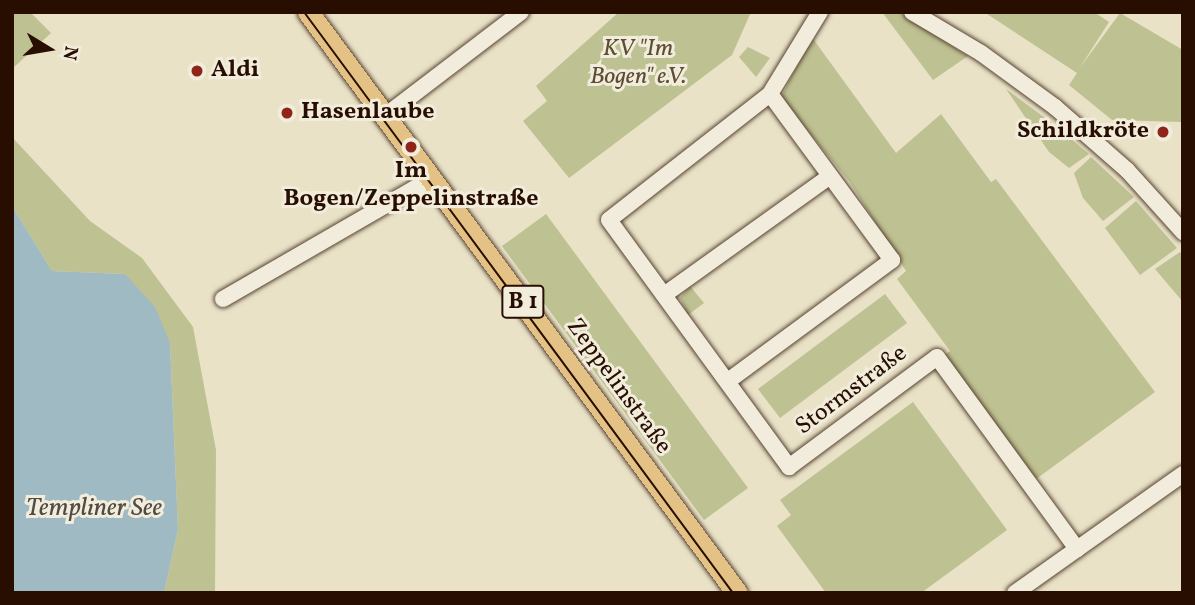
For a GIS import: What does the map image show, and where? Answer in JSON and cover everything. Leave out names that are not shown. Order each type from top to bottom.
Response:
[{"type":"main road","name":"Zeppelinstraße","points":[[308,12],[737,593]]},
{"type":"street","points":[[385,116],[522,12]]},
{"type":"street","name":"Stormstraße","points":[[820,12],[770,94],[609,220],[789,467],[937,357],[1077,549]]},
{"type":"street","points":[[912,12],[981,53],[1055,107],[1127,170],[1183,232]]},
{"type":"street","points":[[728,381],[892,260],[770,94]]},
{"type":"street","points":[[664,295],[830,176]]},
{"type":"street","points":[[223,299],[431,179]]},
{"type":"street","points":[[1015,593],[1183,474]]},
{"type":"green space","points":[[12,12],[30,12],[51,33],[12,69]]},
{"type":"green space","name":"KV \"Im Bogen\" e.V.","points":[[619,12],[751,12],[732,55],[569,178],[523,121],[547,101],[536,86]]},
{"type":"green space","points":[[882,12],[899,12],[968,56],[933,80]]},
{"type":"green space","points":[[984,12],[1094,12],[1109,22],[1079,69],[1120,13],[1183,50],[1183,122],[1112,120],[1069,85],[1077,73]]},
{"type":"green space","points":[[811,36],[896,153],[941,114],[991,182],[996,179],[1155,392],[1032,482],[944,355],[950,351],[897,279],[906,271],[849,181],[781,98]]},
{"type":"green space","points":[[748,47],[770,58],[756,77],[739,57]]},
{"type":"green space","points":[[1006,89],[1089,154],[1069,168],[1049,152]]},
{"type":"green space","points":[[12,137],[90,221],[142,258],[193,327],[216,450],[215,593],[164,593],[178,529],[170,343],[125,274],[52,271],[12,206]]},
{"type":"green space","points":[[1091,157],[1134,197],[1103,221],[1083,198],[1074,173]]},
{"type":"green space","points":[[1136,201],[1177,248],[1140,275],[1105,228]]},
{"type":"green space","points":[[546,214],[748,488],[704,520],[502,246]]},
{"type":"green space","points":[[1180,252],[1183,256],[1183,302],[1155,269]]},
{"type":"green space","points":[[690,286],[704,303],[688,315],[680,298]]},
{"type":"green space","points":[[885,294],[907,323],[780,418],[758,389]]},
{"type":"green space","points":[[913,402],[1007,530],[921,593],[826,593],[777,526],[791,515],[780,500]]},
{"type":"water","name":"Templiner See","points":[[12,206],[52,271],[125,274],[155,307],[170,343],[178,529],[164,593],[12,593]]},
{"type":"tram line","points":[[304,12],[733,593]]},
{"type":"place","name":"Aldi","points":[[197,71]]},
{"type":"place","name":"Hasenlaube","points":[[287,113]]},
{"type":"place","name":"Schildkröte","points":[[1163,132]]},
{"type":"place","name":"Im Bogen/Zeppelinstraße","points":[[411,147]]}]
